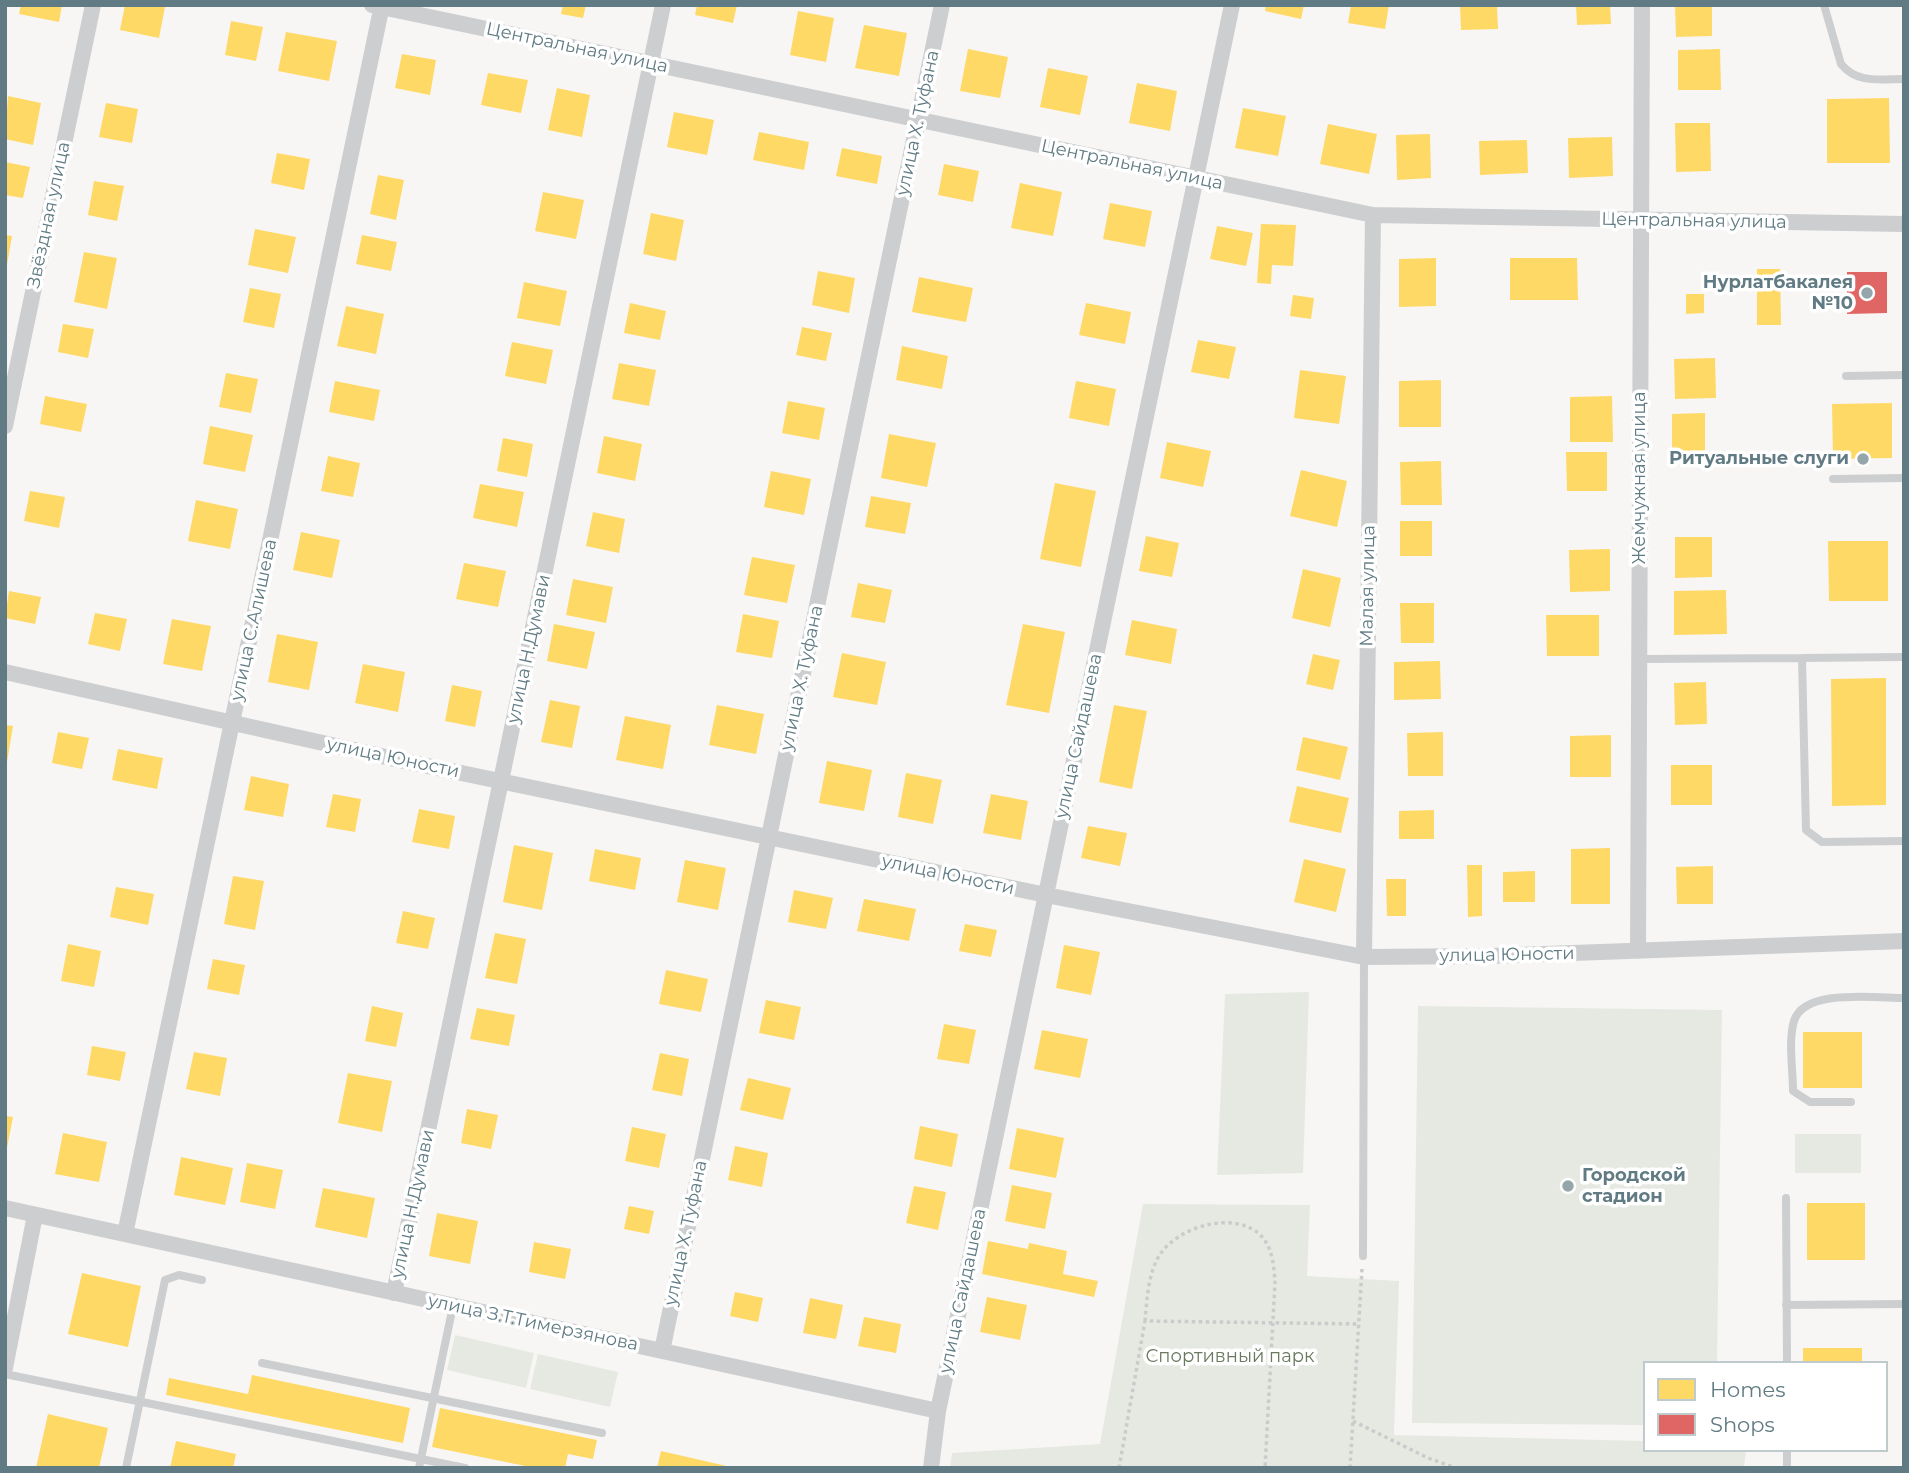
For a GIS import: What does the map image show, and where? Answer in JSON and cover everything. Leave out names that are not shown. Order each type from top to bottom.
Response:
[{"type":"street","name":"Звёздная улица","points":[[5,426],[93,5]]},
{"type":"street","name":"улица Н.Думави","points":[[394,1293],[663,5]]},
{"type":"street","name":"улица Х. Туфана","points":[[662,1351],[942,5]]},
{"type":"street","name":"улица Сайдашева","points":[[931,1468],[938,1412],[1232,5]]},
{"type":"street","name":"Жемчужная улица","points":[[1638,951],[1642,5]]},
{"type":"street","name":"Центральная улица","points":[[378,6],[1373,215],[1904,224]]},
{"type":"street","name":"улица С.Алишева","points":[[125,1234],[378,6]]},
{"type":"street","name":"Малая улица","points":[[1364,957],[1373,215]]},
{"type":"street","name":"улица Юности","points":[[5,672],[501,781],[1046,895],[1364,957],[1638,951],[1904,941]]},
{"type":"street","name":"улица З.Т.Тимерзянова","points":[[5,1208],[938,1412]]},
{"type":"street","points":[[5,1368],[35,1215]]},
{"type":"lane","points":[[1824,5],[1841,64],[1847,72],[1865,79],[1904,79]]},
{"type":"lane","points":[[1846,376],[1904,375]]},
{"type":"lane","points":[[1833,479],[1904,478]]},
{"type":"lane","points":[[1639,659],[1904,657]]},
{"type":"lane","points":[[1802,658],[1806,830],[1822,842],[1904,841]]},
{"type":"lane","points":[[1363,1256],[1364,957]]},
{"type":"lane","points":[[1851,1102],[1810,1102],[1793,1091],[1793,1023],[1798,1011],[1805,1004],[1824,999],[1904,998]]},
{"type":"lane","points":[[1786,1198],[1787,1361]]},
{"type":"lane","points":[[127,1468],[166,1280],[179,1275],[202,1280]]},
{"type":"lane","points":[[1786,1305],[1904,1304]]},
{"type":"lane","points":[[420,1463],[453,1306]]},
{"type":"lane","points":[[262,1363],[601,1433]]},
{"type":"lane","points":[[5,1374],[420,1463],[465,1468]]},
{"type":"path","points":[[1119,1468],[1150,1286],[1160,1255],[1181,1234],[1206,1225],[1253,1229],[1266,1242],[1275,1268],[1265,1468]]},
{"type":"path","points":[[1350,1468],[1363,1256]]},
{"type":"path","points":[[1145,1321],[1359,1324]]},
{"type":"path","points":[[1353,1421],[1428,1458],[1456,1468]]},
{"type":"green space","points":[[1309,992],[1303,1173],[1217,1175],[1225,994]]},
{"type":"green space","name":"Городской стадион","points":[[1418,1006],[1722,1010],[1717,1361],[1643,1361],[1643,1425],[1412,1423]]},
{"type":"green space","points":[[1795,1134],[1861,1134],[1861,1173],[1795,1173]]},
{"type":"green space","name":"Спортивный парк","points":[[1143,1204],[1310,1205],[1307,1276],[1399,1281],[1394,1435],[1643,1441],[1643,1452],[1746,1452],[1744,1468],[950,1468],[952,1453],[1100,1444]]},
{"type":"green space","points":[[455,1335],[534,1353],[526,1388],[447,1370]]},
{"type":"green space","points":[[538,1354],[618,1372],[610,1407],[530,1389]]},
{"type":"building: Homes","points":[[21,5],[62,5],[59,22],[19,14]]},
{"type":"building: Homes","points":[[125,5],[165,7],[159,38],[120,30]]},
{"type":"building: Homes","points":[[563,5],[586,5],[583,18],[561,14]]},
{"type":"building: Homes","points":[[697,5],[737,5],[733,23],[695,15]]},
{"type":"building: Homes","points":[[1266,5],[1304,5],[1301,19],[1265,11]]},
{"type":"building: Homes","points":[[1351,5],[1389,5],[1385,29],[1348,23]]},
{"type":"building: Homes","points":[[1460,5],[1497,5],[1498,29],[1461,30]]},
{"type":"building: Homes","points":[[1576,5],[1610,5],[1611,24],[1577,25]]},
{"type":"building: Homes","points":[[1675,5],[1712,5],[1712,36],[1676,37]]},
{"type":"building: Homes","points":[[798,11],[834,18],[826,62],[790,55]]},
{"type":"building: Homes","points":[[231,21],[263,27],[256,61],[225,55]]},
{"type":"building: Homes","points":[[864,25],[907,33],[899,76],[855,68]]},
{"type":"building: Homes","points":[[286,32],[337,41],[329,81],[278,71]]},
{"type":"building: Homes","points":[[968,49],[1008,57],[1000,98],[960,91]]},
{"type":"building: Homes","points":[[1720,49],[1721,90],[1678,90],[1678,50]]},
{"type":"building: Homes","points":[[402,54],[436,60],[430,95],[395,88]]},
{"type":"building: Homes","points":[[1048,68],[1088,76],[1080,115],[1040,107]]},
{"type":"building: Homes","points":[[488,73],[528,80],[521,113],[481,105]]},
{"type":"building: Homes","points":[[1137,83],[1177,91],[1170,131],[1129,123]]},
{"type":"building: Homes","points":[[557,88],[590,95],[582,137],[548,130]]},
{"type":"building: Homes","points":[[8,96],[41,103],[33,145],[5,139]]},
{"type":"building: Homes","points":[[1889,98],[1890,163],[1827,163],[1827,99]]},
{"type":"building: Homes","points":[[106,103],[138,109],[132,143],[99,137]]},
{"type":"building: Homes","points":[[1243,108],[1286,116],[1278,156],[1235,148]]},
{"type":"building: Homes","points":[[674,112],[714,120],[707,155],[667,147]]},
{"type":"building: Homes","points":[[1675,123],[1710,123],[1711,171],[1676,172]]},
{"type":"building: Homes","points":[[1328,124],[1377,134],[1369,174],[1320,164]]},
{"type":"building: Homes","points":[[759,132],[809,142],[804,170],[753,160]]},
{"type":"building: Homes","points":[[1430,134],[1431,178],[1397,180],[1396,135]]},
{"type":"building: Homes","points":[[1612,137],[1613,176],[1569,178],[1568,138]]},
{"type":"building: Homes","points":[[1527,140],[1528,173],[1480,175],[1479,141]]},
{"type":"building: Homes","points":[[842,148],[882,156],[877,184],[836,176]]},
{"type":"building: Homes","points":[[277,153],[310,159],[304,190],[271,183]]},
{"type":"building: Homes","points":[[5,162],[30,167],[23,198],[5,195]]},
{"type":"building: Homes","points":[[944,164],[979,171],[973,202],[938,195]]},
{"type":"building: Homes","points":[[378,175],[404,180],[396,220],[370,214]]},
{"type":"building: Homes","points":[[94,181],[124,186],[117,221],[88,215]]},
{"type":"building: Homes","points":[[1020,183],[1062,192],[1053,236],[1011,228]]},
{"type":"building: Homes","points":[[543,192],[584,200],[576,239],[535,231]]},
{"type":"building: Homes","points":[[1110,203],[1152,211],[1145,247],[1103,239]]},
{"type":"building: Homes","points":[[651,213],[684,220],[676,261],[643,254]]},
{"type":"building: Homes","points":[[1261,224],[1296,225],[1293,266],[1272,265],[1271,284],[1257,283]]},
{"type":"building: Homes","points":[[1217,226],[1253,233],[1246,266],[1210,259]]},
{"type":"building: Homes","points":[[255,229],[296,237],[288,273],[248,265]]},
{"type":"building: Homes","points":[[5,235],[12,236],[7,265],[5,265]]},
{"type":"building: Homes","points":[[362,235],[397,242],[391,271],[356,264]]},
{"type":"building: Homes","points":[[84,252],[117,258],[107,309],[74,302]]},
{"type":"building: Homes","points":[[1436,258],[1436,306],[1399,307],[1399,259]]},
{"type":"building: Homes","points":[[1510,258],[1577,258],[1578,300],[1510,300]]},
{"type":"building: Homes","points":[[1757,269],[1780,269],[1781,325],[1757,325]]},
{"type":"building: Homes","points":[[818,271],[855,278],[849,313],[812,305]]},
{"type":"building: Homes","points":[[919,277],[973,288],[966,322],[912,312]]},
{"type":"building: Homes","points":[[524,282],[567,291],[560,326],[517,318]]},
{"type":"building: Homes","points":[[250,288],[281,294],[274,328],[243,322]]},
{"type":"building: Homes","points":[[1686,294],[1704,294],[1704,313],[1686,314]]},
{"type":"building: Homes","points":[[1293,295],[1314,298],[1311,319],[1290,316]]},
{"type":"building: Homes","points":[[630,303],[666,311],[660,340],[624,333]]},
{"type":"building: Homes","points":[[1086,303],[1131,312],[1125,344],[1079,335]]},
{"type":"building: Homes","points":[[346,306],[384,314],[376,354],[337,346]]},
{"type":"building: Homes","points":[[63,324],[94,329],[88,358],[58,352]]},
{"type":"building: Homes","points":[[802,327],[832,333],[826,361],[796,355]]},
{"type":"building: Homes","points":[[1198,340],[1236,347],[1229,379],[1191,372]]},
{"type":"building: Homes","points":[[512,342],[553,350],[546,384],[505,376]]},
{"type":"building: Homes","points":[[902,346],[948,356],[942,389],[896,380]]},
{"type":"building: Homes","points":[[1715,358],[1716,398],[1675,399],[1674,359]]},
{"type":"building: Homes","points":[[619,363],[656,370],[649,406],[612,399]]},
{"type":"building: Homes","points":[[1300,370],[1346,376],[1339,424],[1294,418]]},
{"type":"building: Homes","points":[[226,373],[258,379],[251,413],[219,407]]},
{"type":"building: Homes","points":[[1441,380],[1441,427],[1399,427],[1399,381]]},
{"type":"building: Homes","points":[[335,381],[380,390],[374,421],[329,412]]},
{"type":"building: Homes","points":[[1076,381],[1116,389],[1109,426],[1069,418]]},
{"type":"building: Homes","points":[[45,396],[87,404],[81,432],[40,424]]},
{"type":"building: Homes","points":[[1612,396],[1613,442],[1570,442],[1570,397]]},
{"type":"building: Homes","points":[[788,401],[825,408],[819,440],[782,433]]},
{"type":"building: Homes","points":[[1892,403],[1892,458],[1833,459],[1832,404]]},
{"type":"building: Homes","points":[[1705,413],[1705,452],[1672,452],[1672,414]]},
{"type":"building: Homes","points":[[210,426],[253,435],[245,472],[203,464]]},
{"type":"building: Homes","points":[[889,434],[936,443],[927,487],[881,478]]},
{"type":"building: Homes","points":[[604,436],[642,444],[635,481],[597,473]]},
{"type":"building: Homes","points":[[503,438],[533,444],[527,477],[497,471]]},
{"type":"building: Homes","points":[[1167,442],[1211,451],[1203,487],[1160,478]]},
{"type":"building: Homes","points":[[1566,452],[1607,452],[1607,491],[1567,491]]},
{"type":"building: Homes","points":[[328,456],[360,463],[353,497],[321,491]]},
{"type":"building: Homes","points":[[1441,461],[1442,505],[1401,505],[1400,462]]},
{"type":"building: Homes","points":[[1301,470],[1347,481],[1337,527],[1290,516]]},
{"type":"building: Homes","points":[[771,471],[811,479],[804,515],[764,507]]},
{"type":"building: Homes","points":[[1055,483],[1096,491],[1081,567],[1040,559]]},
{"type":"building: Homes","points":[[480,484],[524,492],[517,527],[473,518]]},
{"type":"building: Homes","points":[[30,491],[65,497],[59,528],[24,521]]},
{"type":"building: Homes","points":[[871,496],[911,503],[905,534],[865,527]]},
{"type":"building: Homes","points":[[196,500],[238,509],[230,549],[188,541]]},
{"type":"building: Homes","points":[[593,512],[625,519],[619,553],[586,546]]},
{"type":"building: Homes","points":[[1400,521],[1432,521],[1432,556],[1400,556]]},
{"type":"building: Homes","points":[[301,532],[340,540],[332,578],[293,570]]},
{"type":"building: Homes","points":[[1146,536],[1179,543],[1172,577],[1139,571]]},
{"type":"building: Homes","points":[[1675,537],[1712,537],[1712,577],[1675,578]]},
{"type":"building: Homes","points":[[1828,541],[1888,541],[1888,601],[1829,601]]},
{"type":"building: Homes","points":[[1610,549],[1610,591],[1570,592],[1569,550]]},
{"type":"building: Homes","points":[[752,557],[795,565],[787,603],[744,595]]},
{"type":"building: Homes","points":[[464,563],[506,571],[498,607],[456,599]]},
{"type":"building: Homes","points":[[1303,569],[1341,578],[1330,627],[1292,618]]},
{"type":"building: Homes","points":[[573,579],[613,587],[606,623],[566,615]]},
{"type":"building: Homes","points":[[858,583],[892,590],[885,623],[851,617]]},
{"type":"building: Homes","points":[[1726,590],[1727,634],[1674,635],[1674,591]]},
{"type":"building: Homes","points":[[9,591],[41,597],[35,624],[5,618]]},
{"type":"building: Homes","points":[[1400,603],[1434,603],[1434,643],[1401,643]]},
{"type":"building: Homes","points":[[95,613],[127,619],[120,651],[88,644]]},
{"type":"building: Homes","points":[[743,614],[779,621],[772,658],[736,652]]},
{"type":"building: Homes","points":[[1546,615],[1599,615],[1599,656],[1547,656]]},
{"type":"building: Homes","points":[[172,619],[211,626],[202,671],[163,664]]},
{"type":"building: Homes","points":[[1132,620],[1177,629],[1171,664],[1125,655]]},
{"type":"building: Homes","points":[[554,624],[595,632],[587,669],[547,661]]},
{"type":"building: Homes","points":[[1023,624],[1065,632],[1049,713],[1006,705]]},
{"type":"building: Homes","points":[[277,634],[318,642],[309,690],[268,682]]},
{"type":"building: Homes","points":[[842,653],[886,662],[877,705],[833,697]]},
{"type":"building: Homes","points":[[1313,654],[1340,660],[1333,690],[1306,684]]},
{"type":"building: Homes","points":[[1440,661],[1441,699],[1394,700],[1394,662]]},
{"type":"building: Homes","points":[[363,664],[405,672],[398,712],[355,703]]},
{"type":"building: Homes","points":[[1886,678],[1886,805],[1832,806],[1831,679]]},
{"type":"building: Homes","points":[[1706,682],[1707,724],[1675,725],[1674,683]]},
{"type":"building: Homes","points":[[452,685],[482,691],[475,727],[445,721]]},
{"type":"building: Homes","points":[[550,700],[580,706],[572,748],[541,742]]},
{"type":"building: Homes","points":[[717,705],[764,714],[756,754],[709,745]]},
{"type":"building: Homes","points":[[1114,705],[1147,711],[1132,789],[1099,782]]},
{"type":"building: Homes","points":[[625,716],[671,725],[663,769],[616,760]]},
{"type":"building: Homes","points":[[5,725],[13,726],[7,762],[5,762]]},
{"type":"building: Homes","points":[[58,732],[89,738],[82,769],[52,763]]},
{"type":"building: Homes","points":[[1443,732],[1443,776],[1408,776],[1407,733]]},
{"type":"building: Homes","points":[[1611,735],[1611,777],[1570,777],[1570,736]]},
{"type":"building: Homes","points":[[1303,737],[1348,747],[1340,780],[1296,770]]},
{"type":"building: Homes","points":[[118,749],[163,758],[157,789],[112,780]]},
{"type":"building: Homes","points":[[827,761],[872,770],[864,811],[819,803]]},
{"type":"building: Homes","points":[[1671,765],[1712,765],[1712,805],[1671,805]]},
{"type":"building: Homes","points":[[906,773],[942,780],[933,824],[898,817]]},
{"type":"building: Homes","points":[[251,776],[289,784],[283,817],[244,810]]},
{"type":"building: Homes","points":[[1297,786],[1349,798],[1341,833],[1289,822]]},
{"type":"building: Homes","points":[[333,794],[361,799],[355,832],[326,827]]},
{"type":"building: Homes","points":[[991,794],[1028,801],[1021,840],[983,833]]},
{"type":"building: Homes","points":[[419,809],[455,816],[449,849],[412,842]]},
{"type":"building: Homes","points":[[1434,810],[1434,839],[1399,839],[1399,811]]},
{"type":"building: Homes","points":[[1088,826],[1127,833],[1120,866],[1081,858]]},
{"type":"building: Homes","points":[[514,845],[553,853],[542,910],[503,902]]},
{"type":"building: Homes","points":[[1610,848],[1610,904],[1571,904],[1571,849]]},
{"type":"building: Homes","points":[[595,849],[641,858],[635,890],[589,881]]},
{"type":"building: Homes","points":[[1304,859],[1346,869],[1336,912],[1294,902]]},
{"type":"building: Homes","points":[[685,860],[726,868],[718,910],[677,902]]},
{"type":"building: Homes","points":[[1467,865],[1482,865],[1482,916],[1468,917]]},
{"type":"building: Homes","points":[[1713,866],[1713,904],[1677,904],[1676,867]]},
{"type":"building: Homes","points":[[1535,871],[1535,902],[1503,902],[1503,872]]},
{"type":"building: Homes","points":[[233,876],[264,881],[255,930],[224,924]]},
{"type":"building: Homes","points":[[1386,879],[1406,879],[1406,916],[1387,916]]},
{"type":"building: Homes","points":[[116,887],[154,894],[148,925],[110,917]]},
{"type":"building: Homes","points":[[794,890],[833,898],[826,929],[788,922]]},
{"type":"building: Homes","points":[[864,899],[916,909],[909,941],[857,931]]},
{"type":"building: Homes","points":[[403,911],[435,918],[428,949],[396,943]]},
{"type":"building: Homes","points":[[965,924],[997,930],[991,957],[959,951]]},
{"type":"building: Homes","points":[[495,933],[526,939],[517,984],[485,978]]},
{"type":"building: Homes","points":[[68,944],[101,951],[94,987],[61,981]]},
{"type":"building: Homes","points":[[1064,945],[1100,952],[1091,995],[1056,988]]},
{"type":"building: Homes","points":[[213,959],[245,965],[239,995],[207,989]]},
{"type":"building: Homes","points":[[666,970],[708,979],[701,1012],[659,1004]]},
{"type":"building: Homes","points":[[766,1000],[801,1007],[794,1040],[759,1033]]},
{"type":"building: Homes","points":[[372,1006],[403,1013],[396,1047],[365,1041]]},
{"type":"building: Homes","points":[[477,1008],[515,1015],[509,1046],[470,1039]]},
{"type":"building: Homes","points":[[944,1024],[976,1030],[969,1064],[937,1059]]},
{"type":"building: Homes","points":[[1042,1030],[1088,1039],[1080,1078],[1034,1069]]},
{"type":"building: Homes","points":[[1803,1032],[1862,1032],[1862,1088],[1803,1088]]},
{"type":"building: Homes","points":[[92,1046],[126,1052],[120,1081],[87,1075]]},
{"type":"building: Homes","points":[[194,1052],[227,1058],[220,1096],[186,1089]]},
{"type":"building: Homes","points":[[660,1053],[689,1059],[682,1096],[652,1090]]},
{"type":"building: Homes","points":[[348,1073],[392,1081],[382,1132],[338,1123]]},
{"type":"building: Homes","points":[[748,1078],[791,1088],[783,1120],[740,1110]]},
{"type":"building: Homes","points":[[467,1109],[498,1115],[491,1149],[461,1143]]},
{"type":"building: Homes","points":[[5,1116],[13,1117],[7,1148],[5,1148]]},
{"type":"building: Homes","points":[[920,1126],[958,1134],[952,1167],[914,1159]]},
{"type":"building: Homes","points":[[632,1127],[666,1134],[659,1168],[625,1161]]},
{"type":"building: Homes","points":[[1017,1128],[1064,1138],[1056,1178],[1009,1169]]},
{"type":"building: Homes","points":[[63,1133],[107,1142],[99,1182],[55,1174]]},
{"type":"building: Homes","points":[[735,1146],[768,1153],[762,1187],[728,1180]]},
{"type":"building: Homes","points":[[181,1157],[233,1168],[225,1205],[174,1195]]},
{"type":"building: Homes","points":[[247,1163],[283,1170],[275,1209],[240,1202]]},
{"type":"building: Homes","points":[[1012,1185],[1052,1193],[1045,1229],[1005,1221]]},
{"type":"building: Homes","points":[[914,1186],[946,1192],[938,1230],[906,1223]]},
{"type":"building: Homes","points":[[323,1188],[375,1198],[367,1238],[315,1227]]},
{"type":"building: Homes","points":[[1807,1203],[1865,1203],[1865,1260],[1807,1260]]},
{"type":"building: Homes","points":[[629,1206],[654,1211],[649,1234],[624,1229]]},
{"type":"building: Homes","points":[[437,1213],[478,1221],[470,1264],[429,1256]]},
{"type":"building: Homes","points":[[988,1241],[1028,1249],[1029,1243],[1067,1251],[1063,1274],[1098,1281],[1094,1297],[982,1274]]},
{"type":"building: Homes","points":[[534,1242],[571,1249],[565,1279],[529,1272]]},
{"type":"building: Homes","points":[[82,1273],[141,1286],[128,1347],[68,1334]]},
{"type":"building: Homes","points":[[735,1292],[763,1298],[758,1322],[730,1316]]},
{"type":"building: Homes","points":[[987,1297],[1027,1305],[1020,1340],[980,1332]]},
{"type":"building: Homes","points":[[810,1298],[843,1305],[836,1339],[803,1333]]},
{"type":"building: Homes","points":[[864,1317],[901,1324],[896,1353],[858,1346]]},
{"type":"building: Homes","points":[[1803,1348],[1862,1348],[1862,1361],[1803,1361]]},
{"type":"building: Homes","points":[[252,1375],[410,1408],[403,1443],[166,1395],[169,1378],[248,1394]]},
{"type":"building: Homes","points":[[440,1408],[597,1440],[593,1459],[568,1454],[565,1468],[535,1468],[432,1447]]},
{"type":"building: Homes","points":[[48,1414],[108,1428],[99,1468],[36,1468]]},
{"type":"building: Homes","points":[[176,1441],[236,1454],[233,1468],[170,1468]]},
{"type":"building: Homes","points":[[661,1451],[731,1467],[731,1468],[657,1468]]},
{"type":"building: Shops","points":[[1847,272],[1887,272],[1887,313],[1847,314]]},
{"type":"place","name":"Нурлатбакалея №10","points":[[1867,293]]},
{"type":"place","name":"Ритуальные слуги","points":[[1863,459]]},
{"type":"place","name":"Городской стадион","points":[[1568,1186]]}]
